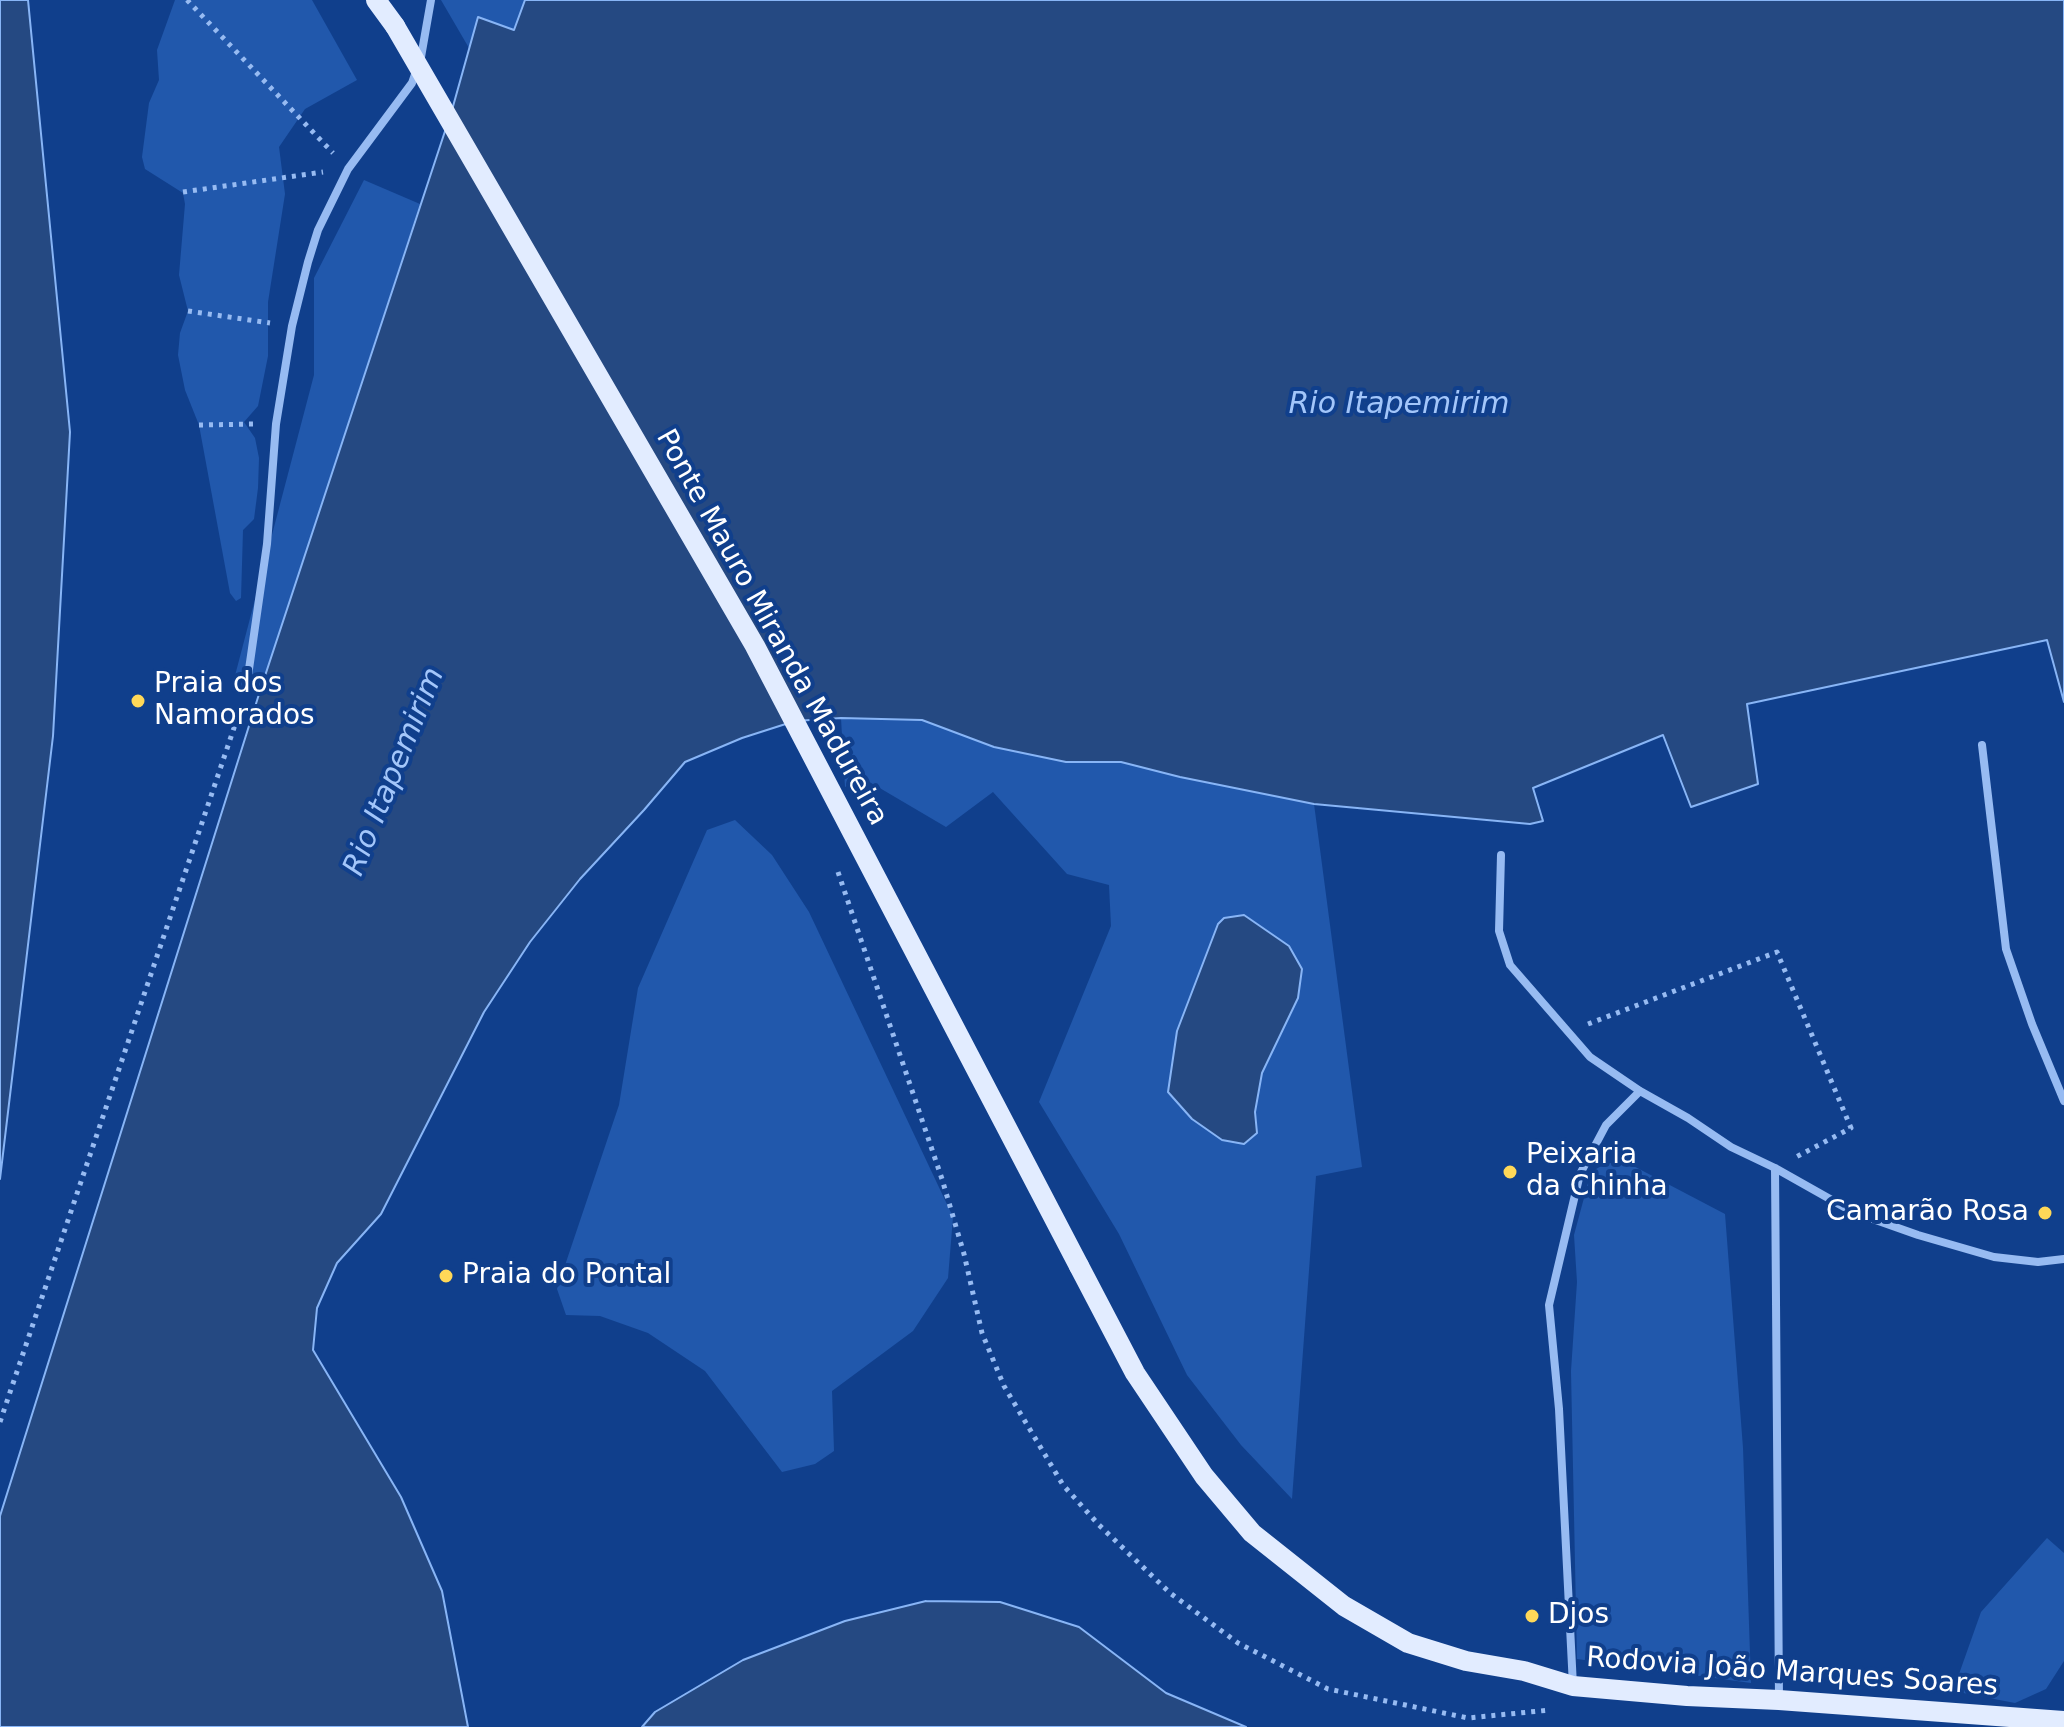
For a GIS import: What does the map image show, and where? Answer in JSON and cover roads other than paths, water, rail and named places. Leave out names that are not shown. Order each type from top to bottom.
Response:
[{"type":"main road","name":"Ponte Mauro Miranda Madureira","points":[[376,0],[395,26],[755,646],[1079,1266]]},
{"type":"main road","name":"Rodovia João Marques Soares","points":[[1079,1266],[1135,1373],[1204,1476],[1252,1533],[1344,1606],[1408,1643],[1466,1661],[1524,1671],[1573,1686],[2064,1721]]},
{"type":"street","points":[[246,690],[267,544],[276,424],[292,326],[318,230],[331,199],[348,169],[412,83],[421,57],[431,0]]},
{"type":"street","points":[[1982,745],[2006,949],[2032,1024],[2064,1101]]},
{"type":"street","points":[[1501,855],[1499,931],[1510,965],[1590,1057],[1731,1147],[1853,1212],[1994,1257],[2038,1262],[2064,1259]]},
{"type":"street","points":[[1573,1686],[1559,1409],[1549,1305],[1580,1174],[1606,1125],[1640,1091]]},
{"type":"street","points":[[1775,1168],[1779,1700]]},
{"type":"water","points":[[0,0],[28,0],[70,432],[53,736],[0,1179]]},
{"type":"water","name":"Rio Itapemirim","points":[[525,0],[2064,0],[2064,702],[2047,640],[1747,704],[1758,784],[1691,807],[1663,735],[1533,788],[1543,821],[1530,824],[1314,804],[1121,762],[1066,762],[994,747],[922,720],[841,718],[795,721],[742,738],[685,762],[580,879],[530,942],[484,1012],[381,1214],[337,1263],[317,1308],[313,1350],[401,1497],[442,1591],[468,1727],[0,1727],[0,1516],[260,691],[452,110],[478,17],[514,30]]},
{"type":"water","points":[[1244,915],[1289,946],[1302,969],[1298,998],[1262,1073],[1255,1112],[1257,1133],[1244,1144],[1222,1140],[1192,1119],[1168,1092],[1177,1031],[1218,924],[1224,918]]},
{"type":"water","points":[[926,1601],[1000,1602],[1079,1627],[1166,1693],[1246,1727],[642,1727],[655,1712],[743,1660],[845,1621]]},
{"type":"place","name":"Praia dos Namorados","points":[[138,701]]},
{"type":"place","name":"Peixaria da Chinha","points":[[1510,1172]]},
{"type":"place","name":"Camarão Rosa","points":[[2045,1213]]},
{"type":"place","name":"Praia do Pontal","points":[[446,1276]]},
{"type":"place","name":"Djos","points":[[1532,1616]]}]
